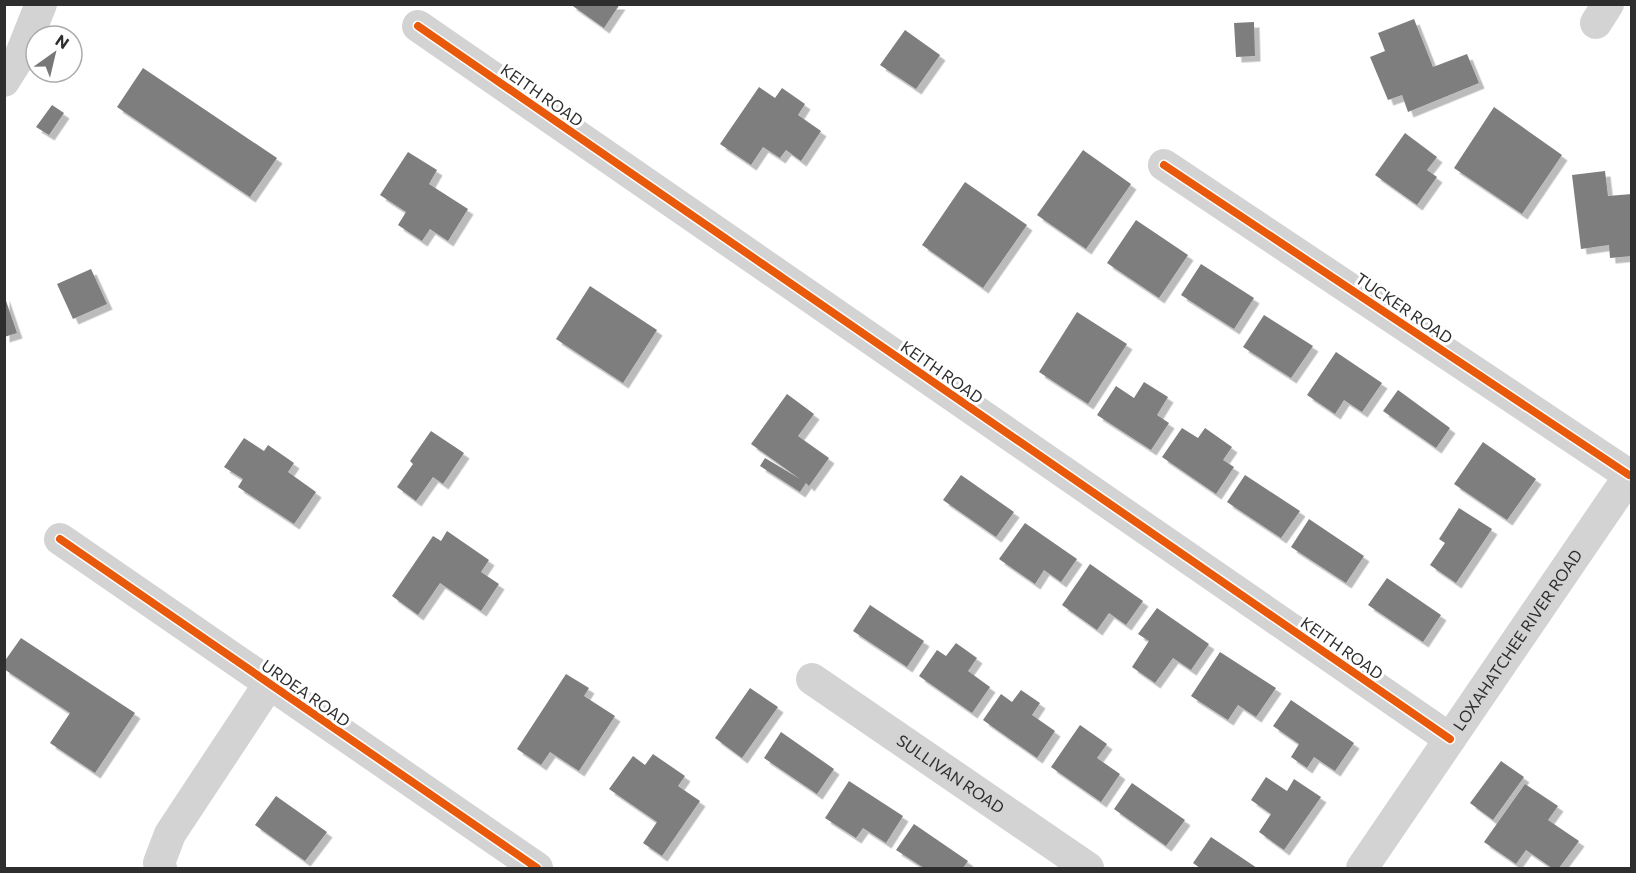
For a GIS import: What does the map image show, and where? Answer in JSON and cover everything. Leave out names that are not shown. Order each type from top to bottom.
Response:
[{"type":"street","points":[[4,81],[21,54],[41,4]]},
{"type":"street","name":"KEITH ROAD","points":[[418,26],[1450,739]]},
{"type":"street","name":"TUCKER ROAD","points":[[1164,165],[1630,473]]},
{"type":"street","name":"LOXAHATCHEE RIVER ROAD","points":[[1362,868],[1630,473]]},
{"type":"street","name":"URDEA ROAD","points":[[60,539],[537,868]]},
{"type":"street","name":"SULLIVAN ROAD","points":[[812,679],[1088,868]]},
{"type":"street","points":[[161,868],[159,863],[170,834],[269,684]]},
{"type":"building","points":[[570,4],[620,4],[604,28]]},
{"type":"building","points":[[1414,19],[1433,67],[1467,54],[1479,83],[1408,112],[1402,95],[1388,100],[1370,57],[1385,51],[1378,33]]},
{"type":"building","points":[[1254,22],[1255,56],[1236,57],[1234,23]]},
{"type":"building","points":[[905,30],[940,55],[916,89],[880,65]]},
{"type":"building","points":[[143,68],[277,158],[250,197],[117,107]]},
{"type":"building","points":[[759,87],[775,98],[782,88],[805,104],[798,115],[821,131],[801,161],[786,150],[780,158],[763,147],[751,165],[720,144]]},
{"type":"building","points":[[52,105],[64,113],[49,135],[36,127]]},
{"type":"building","points":[[1494,107],[1562,155],[1522,214],[1454,168]]},
{"type":"building","points":[[1405,133],[1437,157],[1427,170],[1437,177],[1417,205],[1375,175]]},
{"type":"building","points":[[1083,150],[1131,184],[1086,249],[1037,215]]},
{"type":"building","points":[[408,152],[437,170],[429,184],[468,209],[448,241],[430,229],[422,241],[398,225],[406,212],[380,195]]},
{"type":"building","points":[[1605,171],[1608,196],[1632,194],[1632,256],[1610,258],[1609,245],[1581,249],[1572,175]]},
{"type":"building","points":[[965,182],[1027,225],[983,288],[922,245]]},
{"type":"building","points":[[1136,220],[1188,255],[1159,298],[1107,263]]},
{"type":"building","points":[[1201,264],[1254,298],[1234,329],[1181,295]]},
{"type":"building","points":[[91,269],[107,304],[73,319],[57,284]]},
{"type":"building","points":[[590,286],[657,330],[623,383],[556,339]]},
{"type":"building","points":[[4,295],[17,333],[4,337]]},
{"type":"building","points":[[1077,312],[1127,344],[1088,404],[1039,372]]},
{"type":"building","points":[[1264,315],[1313,346],[1291,378],[1243,347]]},
{"type":"building","points":[[1336,352],[1382,383],[1362,412],[1344,400],[1335,414],[1307,395]]},
{"type":"building","points":[[1144,382],[1168,397],[1157,415],[1169,423],[1151,450],[1097,415],[1116,386],[1134,398]]},
{"type":"building","points":[[1398,390],[1450,428],[1436,448],[1383,411]]},
{"type":"building","points":[[787,394],[814,414],[798,436],[829,458],[809,486],[806,483],[800,492],[760,466],[765,458],[800,479],[751,444]]},
{"type":"building","points":[[1182,428],[1198,438],[1205,428],[1232,447],[1223,460],[1234,467],[1216,494],[1162,457]]},
{"type":"building","points":[[431,431],[464,453],[443,484],[433,477],[416,501],[397,487],[413,464],[410,461]]},
{"type":"building","points":[[244,438],[264,451],[268,445],[294,463],[288,472],[316,492],[294,524],[238,487],[243,479],[224,467]]},
{"type":"building","points":[[1483,442],[1536,479],[1507,520],[1454,484]]},
{"type":"building","points":[[961,475],[1014,512],[996,537],[943,500]]},
{"type":"building","points":[[1245,475],[1300,511],[1281,538],[1227,502]]},
{"type":"building","points":[[1459,508],[1492,529],[1456,583],[1430,565],[1445,543],[1439,539]]},
{"type":"building","points":[[1309,519],[1364,556],[1346,583],[1291,547]]},
{"type":"building","points":[[1025,523],[1077,559],[1061,582],[1044,570],[1035,584],[999,559]]},
{"type":"building","points":[[447,531],[489,560],[481,572],[499,584],[481,611],[440,583],[418,615],[392,596],[433,536],[441,541]]},
{"type":"building","points":[[1090,564],[1143,601],[1126,625],[1109,613],[1097,630],[1062,605]]},
{"type":"building","points":[[1387,578],[1441,615],[1423,642],[1368,605]]},
{"type":"building","points":[[870,605],[924,641],[907,667],[853,631]]},
{"type":"building","points":[[1157,608],[1209,644],[1191,670],[1173,658],[1155,683],[1132,667],[1149,641],[1138,634]]},
{"type":"building","points":[[21,638],[135,713],[95,773],[50,743],[70,713],[4,669],[4,662]]},
{"type":"building","points":[[956,643],[977,658],[968,671],[990,687],[972,713],[919,676],[937,650],[946,656]]},
{"type":"building","points":[[1220,652],[1276,688],[1256,717],[1238,705],[1228,720],[1191,696]]},
{"type":"building","points":[[566,674],[589,688],[584,696],[615,716],[579,771],[550,752],[541,765],[517,749]]},
{"type":"building","points":[[750,688],[778,707],[742,758],[715,738]]},
{"type":"building","points":[[1021,690],[1040,703],[1032,715],[1055,731],[1037,758],[983,720],[1001,694],[1012,702]]},
{"type":"building","points":[[1291,700],[1354,743],[1335,771],[1314,757],[1307,768],[1291,757],[1299,744],[1273,726]]},
{"type":"building","points":[[1080,725],[1107,744],[1097,758],[1120,774],[1101,802],[1051,767]]},
{"type":"building","points":[[781,732],[834,769],[817,794],[764,758]]},
{"type":"building","points":[[653,754],[685,776],[678,786],[700,801],[662,856],[643,843],[657,822],[609,789],[633,756],[645,765]]},
{"type":"building","points":[[1501,761],[1524,777],[1493,820],[1470,803]]},
{"type":"building","points":[[1266,777],[1287,791],[1294,779],[1321,797],[1284,850],[1259,832],[1271,814],[1251,800]]},
{"type":"building","points":[[849,781],[903,816],[886,843],[863,828],[856,838],[825,818]]},
{"type":"building","points":[[1132,783],[1185,820],[1166,846],[1114,809]]},
{"type":"building","points":[[1525,784],[1558,806],[1548,820],[1579,841],[1559,868],[1552,868],[1526,850],[1516,864],[1484,842]]},
{"type":"building","points":[[276,796],[327,832],[305,861],[255,825]]},
{"type":"building","points":[[914,824],[968,861],[963,868],[924,868],[896,850]]},
{"type":"building","points":[[1211,837],[1257,868],[1200,868],[1193,863]]},
{"type":"cycle path","points":[[418,26],[1450,739]]},
{"type":"cycle path","points":[[1164,165],[1629,475]]},
{"type":"cycle path","points":[[60,539],[537,868]]}]
